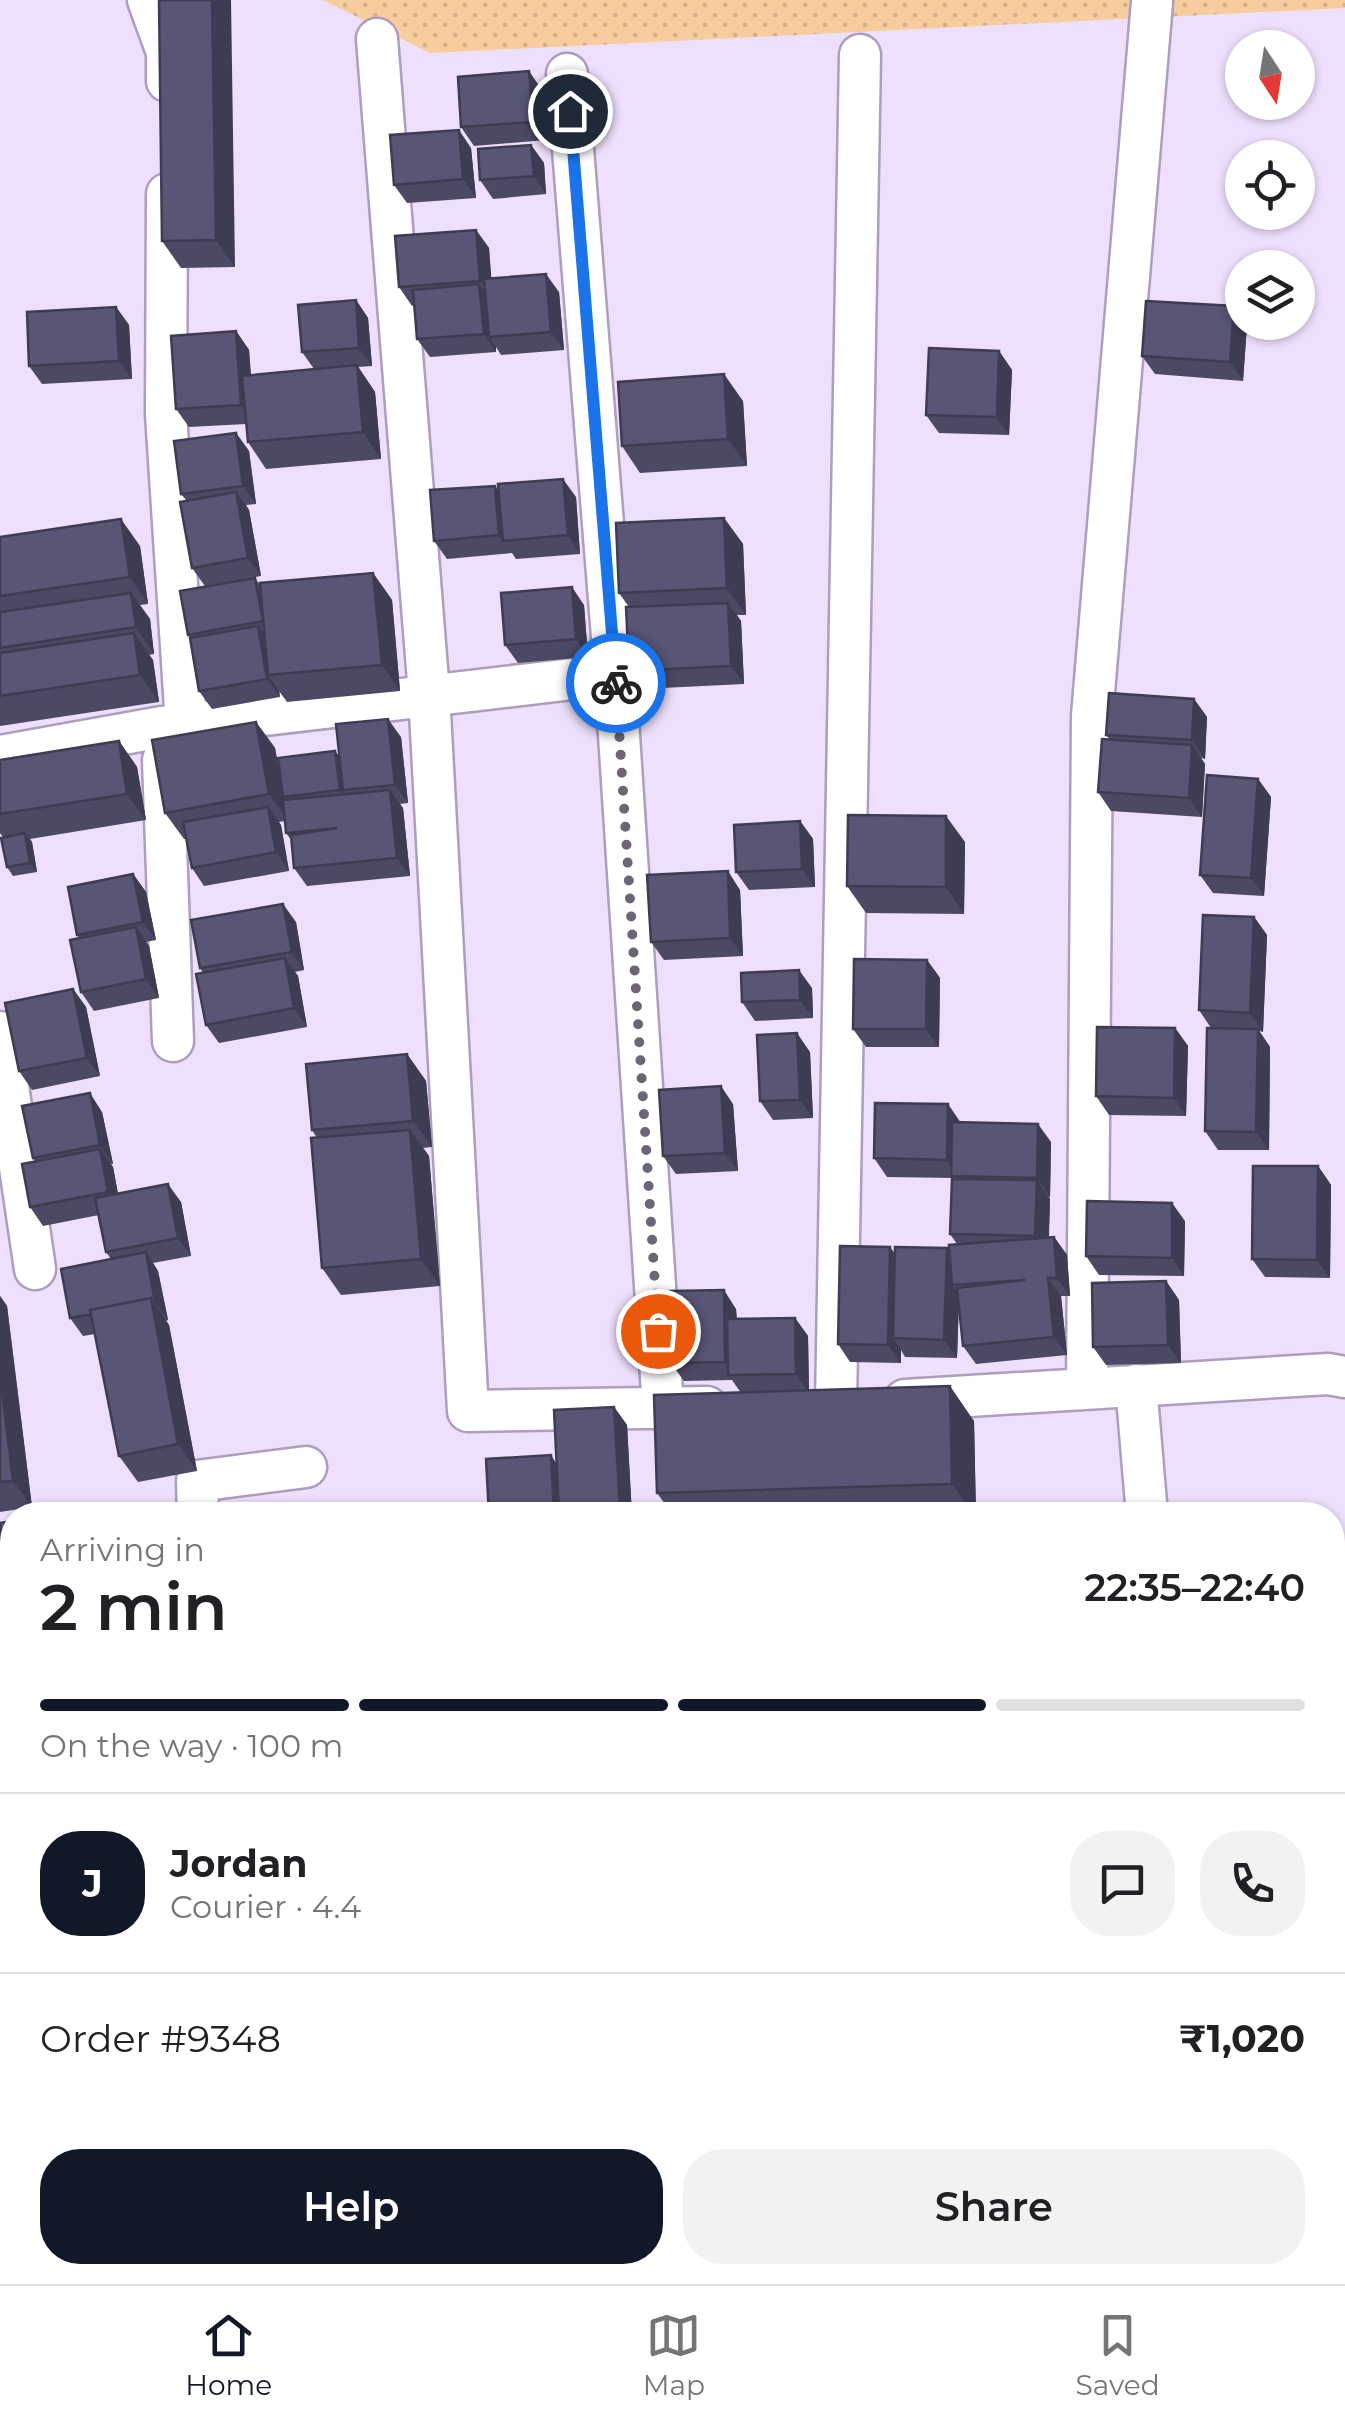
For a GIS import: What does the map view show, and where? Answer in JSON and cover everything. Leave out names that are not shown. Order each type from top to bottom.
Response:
[{"type":"street","points":[[148,0],[167,52],[167,109]]},
{"type":"street","points":[[1087,1388],[1092,716],[1152,2]]},
{"type":"street","points":[[377,39],[429,694],[468,1411],[740,1406]]},
{"type":"street","points":[[860,55],[817,1405],[1328,1374],[1345,1377]]},
{"type":"street","points":[[567,74],[616,674],[663,1408]]},
{"type":"street","points":[[167,166],[166,414],[174,726],[173,1040]]},
{"type":"street","points":[[0,756],[174,726],[616,674]]},
{"type":"street","points":[[0,1032],[35,1269]]},
{"type":"street","points":[[1136,1385],[1145,1502]]},
{"type":"street","points":[[198,1502],[198,1481],[306,1467]]},
{"type":"shaded area","points":[[323,0],[1345,0],[1345,8],[430,53]]},
{"type":"building","points":[[159,0],[212,0],[216,240],[162,241]]},
{"type":"building","points":[[529,71],[533,122],[461,127],[458,77]]},
{"type":"building","points":[[459,130],[463,179],[394,185],[390,135]]},
{"type":"building","points":[[531,145],[534,176],[480,180],[478,149]]},
{"type":"building","points":[[476,230],[480,281],[399,287],[395,236]]},
{"type":"building","points":[[546,274],[551,332],[489,337],[484,279]]},
{"type":"building","points":[[479,284],[484,334],[417,339],[413,290]]},
{"type":"building","points":[[356,300],[359,348],[302,352],[298,305]]},
{"type":"building","points":[[1146,301],[1225,305],[1225,340],[1232,340],[1230,362],[1142,356]]},
{"type":"building","points":[[116,307],[119,361],[29,366],[27,312]]},
{"type":"building","points":[[236,331],[241,405],[176,409],[171,336]]},
{"type":"building","points":[[929,348],[999,351],[997,417],[926,415]]},
{"type":"building","points":[[357,365],[363,432],[248,442],[242,376]]},
{"type":"building","points":[[724,374],[728,439],[622,446],[618,382]]},
{"type":"building","points":[[236,433],[243,486],[181,494],[174,441]]},
{"type":"building","points":[[563,479],[568,535],[503,541],[498,484]]},
{"type":"building","points":[[495,486],[499,535],[434,541],[430,490]]},
{"type":"building","points":[[236,492],[248,558],[192,568],[180,502]]},
{"type":"building","points":[[724,518],[727,588],[619,593],[616,523]]},
{"type":"building","points":[[121,519],[130,577],[0,596],[0,537]]},
{"type":"building","points":[[373,573],[382,665],[268,675],[260,583]]},
{"type":"building","points":[[255,578],[263,621],[188,635],[180,591]]},
{"type":"building","points":[[572,587],[576,639],[505,645],[501,593]]},
{"type":"building","points":[[131,593],[136,627],[0,648],[0,612]]},
{"type":"building","points":[[728,603],[731,666],[629,671],[626,607]]},
{"type":"building","points":[[258,626],[267,679],[199,691],[190,638]]},
{"type":"building","points":[[134,633],[140,675],[0,696],[0,653]]},
{"type":"building","points":[[1109,693],[1194,699],[1192,740],[1106,735]]},
{"type":"building","points":[[388,719],[395,785],[343,790],[336,724]]},
{"type":"building","points":[[256,722],[269,794],[165,813],[152,740]]},
{"type":"building","points":[[1102,739],[1192,745],[1189,798],[1098,792]]},
{"type":"building","points":[[119,741],[127,794],[0,814],[0,760]]},
{"type":"building","points":[[335,751],[340,790],[283,797],[278,758]]},
{"type":"building","points":[[1207,775],[1258,779],[1251,878],[1200,875]]},
{"type":"building","points":[[390,790],[397,858],[294,868],[291,835],[337,828],[286,833],[283,800]]},
{"type":"building","points":[[268,807],[276,852],[192,868],[183,822]]},
{"type":"building","points":[[848,815],[946,816],[946,887],[847,886]]},
{"type":"building","points":[[800,821],[802,869],[736,872],[734,825]]},
{"type":"building","points":[[25,833],[30,863],[7,867],[1,838]]},
{"type":"building","points":[[728,871],[730,938],[651,942],[647,875]]},
{"type":"building","points":[[133,874],[143,922],[77,935],[68,887]]},
{"type":"building","points":[[283,904],[292,952],[200,968],[191,920]]},
{"type":"building","points":[[1203,915],[1254,917],[1250,1013],[1199,1010]]},
{"type":"building","points":[[136,927],[146,979],[81,992],[70,940]]},
{"type":"building","points":[[285,958],[294,1008],[206,1025],[196,974]]},
{"type":"building","points":[[854,959],[927,960],[926,1029],[853,1029]]},
{"type":"building","points":[[799,970],[800,1000],[742,1002],[741,973]]},
{"type":"building","points":[[73,989],[87,1058],[19,1071],[5,1003]]},
{"type":"building","points":[[1097,1027],[1175,1028],[1174,1098],[1096,1096]]},
{"type":"building","points":[[1207,1028],[1258,1029],[1256,1132],[1205,1131]]},
{"type":"building","points":[[797,1033],[800,1100],[760,1101],[757,1035]]},
{"type":"building","points":[[407,1054],[413,1121],[312,1130],[306,1064]]},
{"type":"building","points":[[721,1086],[725,1153],[663,1156],[659,1090]]},
{"type":"building","points":[[90,1093],[100,1145],[33,1158],[22,1106]]},
{"type":"building","points":[[875,1103],[948,1104],[947,1160],[874,1158]]},
{"type":"building","points":[[952,1122],[1038,1124],[1037,1178],[951,1176]]},
{"type":"building","points":[[410,1130],[421,1259],[322,1268],[311,1138]]},
{"type":"building","points":[[100,1149],[108,1192],[30,1207],[22,1164]]},
{"type":"building","points":[[1253,1166],[1318,1166],[1317,1260],[1252,1259]]},
{"type":"building","points":[[952,1179],[1037,1180],[1035,1236],[950,1234]]},
{"type":"building","points":[[168,1184],[178,1238],[106,1252],[95,1198]]},
{"type":"building","points":[[1087,1201],[1172,1203],[1172,1258],[1086,1256]]},
{"type":"building","points":[[1054,1237],[1057,1278],[1048,1278],[1054,1337],[963,1346],[957,1288],[1025,1280],[952,1285],[949,1245]]},
{"type":"building","points":[[840,1246],[890,1247],[888,1345],[838,1344]]},
{"type":"building","points":[[895,1247],[947,1248],[944,1340],[893,1338]]},
{"type":"building","points":[[146,1252],[155,1302],[151,1298],[70,1318],[61,1269]]},
{"type":"building","points":[[1166,1281],[1168,1345],[1093,1347],[1092,1283]]},
{"type":"building","points":[[724,1290],[725,1362],[671,1363],[670,1291]]},
{"type":"building","points":[[151,1298],[178,1444],[119,1456],[90,1310]]},
{"type":"building","points":[[795,1318],[796,1374],[728,1375],[727,1319]]},
{"type":"building","points":[[0,1374],[13,1481],[0,1482]]},
{"type":"building","points":[[950,1386],[952,1484],[657,1493],[654,1395]]},
{"type":"building","points":[[614,1407],[620,1502],[559,1502],[554,1410]]},
{"type":"building","points":[[551,1455],[553,1502],[488,1502],[486,1459]]},
{"type":"way so far","points":[[616,683],[658,1331]]},
{"type":"route","points":[[570,111],[616,683]]}]
